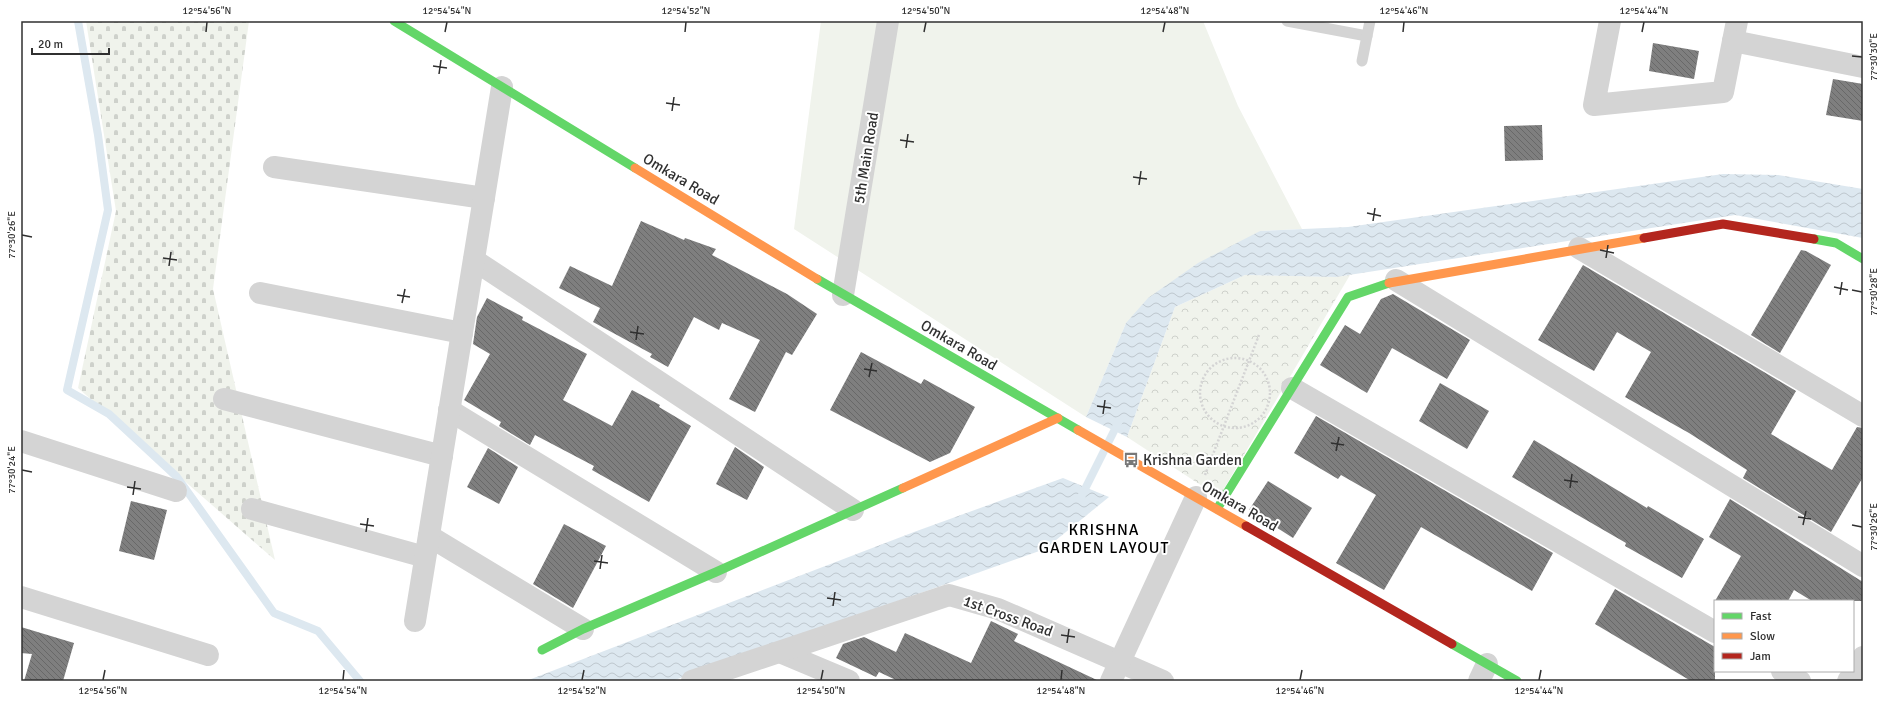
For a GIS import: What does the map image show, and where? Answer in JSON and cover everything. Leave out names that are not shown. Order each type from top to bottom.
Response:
[{"type":"street","name":"Omkara Road","points":[[394,21],[843,295],[1217,509],[1483,672],[1517,681]]},
{"type":"street","name":"5th Main Road","points":[[843,295],[888,21]]},
{"type":"street","points":[[1610,21],[1594,105],[1723,92],[1735,31],[1863,67]]},
{"type":"street","points":[[415,621],[502,86]]},
{"type":"street","points":[[274,167],[484,198]]},
{"type":"street","points":[[1217,509],[1348,297],[1396,280],[1723,224],[1836,243],[1863,259]]},
{"type":"street","points":[[1580,248],[1863,416]]},
{"type":"street","points":[[474,260],[853,510]]},
{"type":"street","points":[[1396,280],[1863,566]]},
{"type":"street","points":[[260,293],[462,332]]},
{"type":"street","points":[[1292,388],[1714,631]]},
{"type":"street","points":[[224,399],[442,456]]},
{"type":"street","points":[[449,410],[716,572]]},
{"type":"street","points":[[542,650],[583,629],[716,572],[1058,418]]},
{"type":"street","points":[[21,441],[176,490]]},
{"type":"street","points":[[1111,681],[1196,497]]},
{"type":"street","points":[[252,509],[427,546],[583,629]]},
{"type":"street","name":"1st Cross Road","points":[[692,681],[949,595],[998,609],[1163,681]]},
{"type":"street","points":[[21,596],[208,655]]},
{"type":"street","points":[[780,652],[849,681]]},
{"type":"street","points":[[1854,671],[1863,657]]},
{"type":"street","points":[[1784,672],[1800,681]]},
{"type":"street","points":[[1848,681],[1854,672]]},
{"type":"lane","points":[[1288,21],[1367,36]]},
{"type":"lane","points":[[1362,61],[1370,21]]},
{"type":"path","points":[[1196,497],[1260,335]]},
{"type":"path","points":[[1239,357],[1249,360],[1260,367],[1267,376],[1270,388],[1270,400],[1266,411],[1258,420],[1248,426],[1236,428],[1224,427],[1214,421],[1206,413],[1201,397],[1202,380],[1208,370],[1217,362],[1227,358],[1239,357]]},
{"type":"green space","points":[[86,21],[249,21],[213,289],[275,560],[78,388],[116,211]]},
{"type":"green space","points":[[821,21],[1203,21],[1238,106],[1302,229],[1260,231],[1126,323],[1086,417],[794,229]]},
{"type":"green space","points":[[1245,275],[1336,277],[1350,275],[1219,497],[1127,437],[1175,307]]},
{"type":"water","points":[[1723,174],[1778,175],[1863,189],[1863,238],[1735,215],[1336,277],[1245,275],[1175,307],[1127,437],[1086,417],[1126,323],[1148,298],[1198,263],[1260,231],[1348,227]]},
{"type":"water","points":[[1063,478],[1109,497],[1045,549],[672,681],[526,681],[914,532]]},
{"type":"building","points":[[1653,43],[1699,51],[1694,79],[1649,71]]},
{"type":"building","points":[[1833,79],[1863,84],[1863,121],[1826,115]]},
{"type":"building","points":[[1542,125],[1543,160],[1505,161],[1504,126]]},
{"type":"building","points":[[641,221],[684,240],[685,238],[716,249],[712,255],[787,294],[817,314],[792,355],[786,352],[755,412],[729,399],[760,340],[722,323],[719,330],[694,317],[668,367],[650,357],[652,354],[593,322],[600,308],[559,288],[570,266],[612,286]]},
{"type":"building","points":[[1801,250],[1806,251],[1831,265],[1780,353],[1751,335]]},
{"type":"building","points":[[1583,265],[1796,391],[1771,434],[1832,470],[1857,427],[1863,428],[1863,477],[1831,532],[1743,478],[1747,470],[1689,433],[1625,397],[1651,352],[1617,332],[1594,371],[1538,340]]},
{"type":"building","points":[[1393,294],[1470,340],[1447,379],[1392,348],[1367,393],[1320,365],[1345,325],[1360,334],[1381,299]]},
{"type":"building","points":[[487,298],[523,317],[522,320],[587,354],[563,400],[612,426],[632,390],[660,405],[659,407],[691,426],[649,502],[592,470],[594,466],[535,435],[530,445],[499,426],[501,422],[464,400],[490,354],[473,344],[477,317]]},
{"type":"building","points":[[861,352],[921,384],[924,379],[975,407],[950,453],[930,462],[830,410]]},
{"type":"building","points":[[1440,383],[1489,411],[1467,449],[1419,421]]},
{"type":"building","points":[[1316,416],[1553,553],[1532,591],[1421,527],[1384,590],[1336,563],[1376,495],[1341,475],[1338,479],[1294,453]]},
{"type":"building","points":[[1534,440],[1647,508],[1648,506],[1704,539],[1682,578],[1625,546],[1626,543],[1512,477]]},
{"type":"building","points":[[735,447],[764,467],[747,500],[716,484]]},
{"type":"building","points":[[488,448],[518,467],[499,504],[467,487]]},
{"type":"building","points":[[1268,481],[1312,508],[1293,538],[1249,510]]},
{"type":"building","points":[[1730,499],[1863,582],[1863,601],[1810,600],[1794,590],[1789,600],[1716,600],[1741,556],[1709,537]]},
{"type":"building","points":[[131,501],[167,510],[154,560],[119,551]]},
{"type":"building","points":[[564,524],[606,546],[573,608],[533,584]]},
{"type":"building","points":[[1615,589],[1714,646],[1715,681],[1691,681],[1595,624]]},
{"type":"building","points":[[991,621],[1018,634],[1014,641],[1099,681],[898,681],[879,672],[876,677],[836,658],[843,644],[864,637],[896,652],[905,633],[971,663]]},
{"type":"building","points":[[21,627],[74,643],[63,681],[24,681],[32,654],[21,653]]},
{"type":"waterway","points":[[78,21],[98,135],[108,210],[67,390],[109,414],[177,477],[274,613],[318,631],[360,681]]},
{"type":"waterway","points":[[1081,497],[1119,421]]},
{"type":"traffic: fast","points":[[394,21],[635,168]]},
{"type":"traffic: fast","points":[[1814,239],[1836,243],[1863,259]]},
{"type":"traffic: fast","points":[[817,279],[1078,430]]},
{"type":"traffic: fast","points":[[1217,509],[1348,297],[1389,283]]},
{"type":"traffic: fast","points":[[542,650],[583,629],[716,572],[903,488]]},
{"type":"traffic: fast","points":[[1452,644],[1517,681]]},
{"type":"traffic: slow","points":[[635,168],[817,279]]},
{"type":"traffic: slow","points":[[1389,283],[1644,238]]},
{"type":"traffic: slow","points":[[903,488],[1058,418]]},
{"type":"traffic: slow","points":[[1078,430],[1246,526]]},
{"type":"traffic: jam","points":[[1644,238],[1723,224],[1814,239]]},
{"type":"traffic: jam","points":[[1246,526],[1452,644]]},
{"type":"place","name":"Krishna Garden","points":[[1131,460]]},
{"type":"district","name":"KRISHNA GARDEN LAYOUT","points":[[1104,539]]}]
